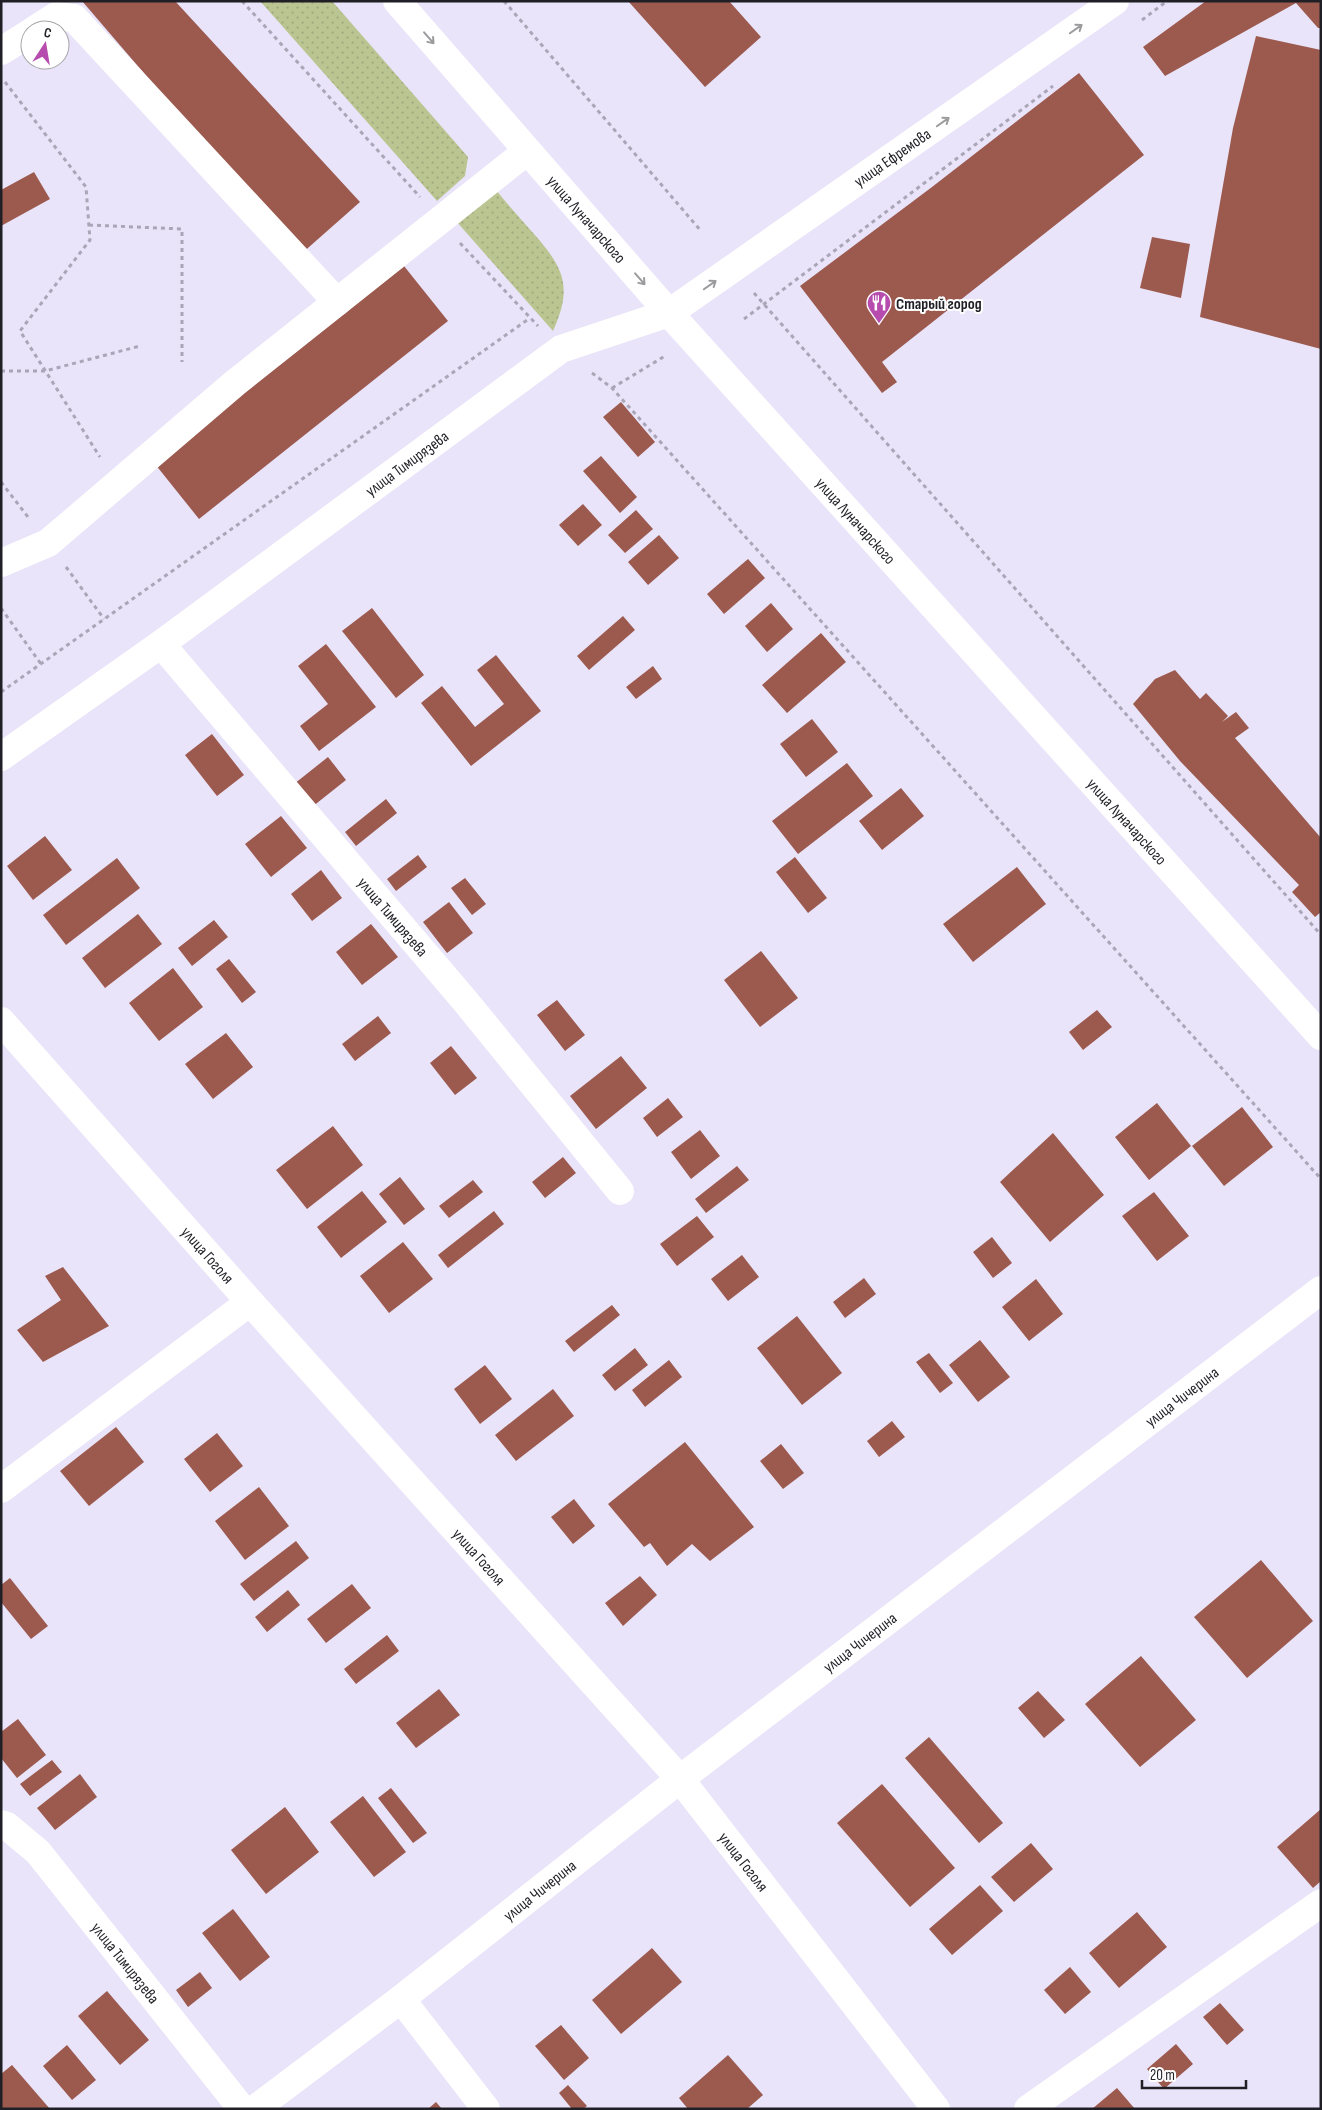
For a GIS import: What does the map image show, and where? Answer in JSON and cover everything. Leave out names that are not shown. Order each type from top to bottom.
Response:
[{"type":"street","name":"улица Луначарского","points":[[397,1],[670,313],[1321,1036]]},
{"type":"street","name":"улица Ефремова","points":[[670,313],[1116,1]]},
{"type":"street","points":[[50,20],[56,16],[74,18],[337,302]]},
{"type":"street","points":[[1,51],[20,39]]},
{"type":"street","points":[[1,563],[48,543],[235,383],[527,150]]},
{"type":"street","name":"улица Тимирязева","points":[[1,757],[162,644],[561,349],[670,313]]},
{"type":"street","name":"улица Тимирязева","points":[[162,644],[466,1002],[620,1191]]},
{"type":"street","name":"улица Гоголя","points":[[1,1021],[250,1302],[680,1779],[936,2109]]},
{"type":"street","name":"улица Чичерина","points":[[255,2109],[402,1998],[680,1779],[1321,1290]]},
{"type":"street","points":[[1,1488],[250,1302]]},
{"type":"street","name":"улица Тимирязева","points":[[1,1824],[7,1826],[38,1852],[242,2109]]},
{"type":"street","points":[[1028,2109],[1321,1903]]},
{"type":"street","points":[[402,1998],[486,2109]]},
{"type":"path","points":[[242,1],[530,318],[561,349],[612,388],[1321,1180]]},
{"type":"path","points":[[504,1],[701,231]]},
{"type":"path","points":[[1135,25],[1166,1]]},
{"type":"path","points":[[1,78],[86,187],[90,240],[20,331],[104,463]]},
{"type":"path","points":[[744,319],[764,302],[1056,84]]},
{"type":"path","points":[[89,225],[182,229],[182,362]]},
{"type":"path","points":[[753,291],[1321,934]]},
{"type":"path","points":[[1,692],[530,318]]},
{"type":"path","points":[[1,371],[45,370],[140,346]]},
{"type":"path","points":[[612,388],[670,353]]},
{"type":"path","points":[[1,482],[104,619]]},
{"type":"path","points":[[1,608],[41,664]]},
{"type":"green space","points":[[260,1],[332,1],[468,157],[465,176],[437,201]]},
{"type":"green space","points":[[496,190],[544,246],[558,268],[564,290],[563,302],[553,331],[456,221]]},
{"type":"building","points":[[82,1],[175,1],[360,202],[300,255]]},
{"type":"building","points":[[628,1],[729,1],[761,37],[705,87]]},
{"type":"building","points":[[1206,1],[1321,1],[1321,28],[1318,28],[1296,3],[1165,76],[1143,47]]},
{"type":"building","points":[[1256,36],[1321,50],[1321,349],[1200,317],[1233,128]]},
{"type":"building","points":[[1079,73],[1144,155],[882,362],[897,382],[882,393],[800,286]]},
{"type":"building","points":[[34,172],[50,199],[1,226],[1,190]]},
{"type":"building","points":[[1152,237],[1190,244],[1181,298],[1140,288]]},
{"type":"building","points":[[404,266],[448,321],[199,519],[155,464]]},
{"type":"building","points":[[621,402],[655,442],[638,457],[603,417]]},
{"type":"building","points":[[601,456],[637,497],[620,513],[583,471]]},
{"type":"building","points":[[583,504],[602,525],[578,546],[559,525]]},
{"type":"building","points":[[636,510],[653,529],[625,553],[608,535]]},
{"type":"building","points":[[659,535],[679,558],[648,585],[628,562]]},
{"type":"building","points":[[748,559],[765,578],[724,614],[707,594]]},
{"type":"building","points":[[771,603],[793,629],[767,652],[745,626]]},
{"type":"building","points":[[372,608],[424,675],[396,698],[342,631]]},
{"type":"building","points":[[623,616],[635,630],[589,670],[577,656]]},
{"type":"building","points":[[821,633],[846,662],[787,713],[762,685]]},
{"type":"building","points":[[326,644],[376,707],[319,751],[300,726],[328,704],[298,666]]},
{"type":"building","points":[[496,655],[541,711],[471,766],[421,703],[442,686],[475,727],[504,704],[477,670]]},
{"type":"building","points":[[653,666],[662,679],[636,699],[626,687]]},
{"type":"building","points":[[1175,670],[1200,699],[1206,693],[1228,716],[1222,722],[1236,712],[1249,728],[1235,738],[1321,838],[1321,912],[1315,917],[1292,892],[1299,885],[1180,761],[1133,704],[1155,679]]},
{"type":"building","points":[[812,719],[838,752],[806,777],[780,744]]},
{"type":"building","points":[[212,734],[244,775],[217,796],[185,755]]},
{"type":"building","points":[[328,757],[346,780],[312,807],[294,784]]},
{"type":"building","points":[[847,763],[873,796],[798,854],[772,821]]},
{"type":"building","points":[[901,788],[924,816],[882,850],[859,821]]},
{"type":"building","points":[[386,799],[397,813],[356,846],[345,832]]},
{"type":"building","points":[[281,816],[307,848],[271,877],[245,844]]},
{"type":"building","points":[[45,836],[72,870],[33,900],[7,866]]},
{"type":"building","points":[[418,855],[427,867],[396,891],[387,879]]},
{"type":"building","points":[[795,857],[827,898],[808,913],[776,872]]},
{"type":"building","points":[[117,858],[140,888],[66,945],[43,915]]},
{"type":"building","points":[[1017,867],[1046,904],[973,962],[943,924]]},
{"type":"building","points":[[321,870],[342,898],[312,921],[291,894]]},
{"type":"building","points":[[465,878],[486,904],[472,915],[451,888]]},
{"type":"building","points":[[449,902],[473,933],[447,953],[423,922]]},
{"type":"building","points":[[138,914],[162,944],[105,988],[82,958]]},
{"type":"building","points":[[214,920],[228,937],[192,966],[178,948]]},
{"type":"building","points":[[371,924],[398,957],[362,985],[336,952]]},
{"type":"building","points":[[761,951],[798,998],[760,1027],[724,980]]},
{"type":"building","points":[[229,959],[256,992],[242,1003],[216,969]]},
{"type":"building","points":[[173,968],[203,1007],[159,1041],[129,1003]]},
{"type":"building","points":[[557,1000],[585,1035],[565,1051],[537,1015]]},
{"type":"building","points":[[1097,1010],[1112,1027],[1083,1050],[1069,1032]]},
{"type":"building","points":[[378,1016],[391,1033],[355,1061],[342,1044]]},
{"type":"building","points":[[226,1033],[253,1067],[213,1099],[185,1064]]},
{"type":"building","points":[[451,1046],[477,1078],[455,1095],[430,1063]]},
{"type":"building","points":[[621,1056],[647,1088],[596,1129],[570,1096]]},
{"type":"building","points":[[668,1098],[683,1117],[657,1137],[643,1118]]},
{"type":"building","points":[[1157,1103],[1191,1146],[1149,1180],[1115,1137]]},
{"type":"building","points":[[1242,1107],[1273,1147],[1224,1186],[1192,1146]]},
{"type":"building","points":[[333,1126],[363,1165],[307,1209],[276,1170]]},
{"type":"building","points":[[700,1130],[720,1156],[691,1179],[671,1152]]},
{"type":"building","points":[[1053,1133],[1104,1195],[1050,1242],[1000,1182]]},
{"type":"building","points":[[563,1157],[576,1173],[545,1198],[532,1182]]},
{"type":"building","points":[[737,1166],[749,1180],[706,1213],[695,1199]]},
{"type":"building","points":[[400,1177],[425,1209],[404,1225],[379,1194]]},
{"type":"building","points":[[473,1180],[483,1192],[449,1218],[439,1206]]},
{"type":"building","points":[[362,1191],[387,1222],[341,1258],[317,1227]]},
{"type":"building","points":[[1154,1192],[1189,1236],[1157,1261],[1122,1216]]},
{"type":"building","points":[[494,1211],[504,1224],[448,1268],[438,1255]]},
{"type":"building","points":[[697,1216],[714,1237],[677,1266],[660,1244]]},
{"type":"building","points":[[992,1237],[1012,1263],[993,1278],[973,1252]]},
{"type":"building","points":[[403,1242],[433,1279],[389,1313],[360,1276]]},
{"type":"building","points":[[742,1255],[759,1277],[728,1301],[711,1279]]},
{"type":"building","points":[[63,1267],[109,1326],[43,1362],[17,1330],[61,1300],[45,1276]]},
{"type":"building","points":[[864,1278],[876,1294],[845,1318],[833,1302]]},
{"type":"building","points":[[1036,1279],[1063,1314],[1029,1341],[1002,1307]]},
{"type":"building","points":[[612,1305],[620,1315],[574,1352],[565,1341]]},
{"type":"building","points":[[797,1316],[842,1373],[802,1405],[757,1348]]},
{"type":"building","points":[[980,1340],[1010,1377],[978,1402],[949,1365]]},
{"type":"building","points":[[635,1348],[648,1365],[615,1391],[602,1375]]},
{"type":"building","points":[[929,1353],[953,1383],[940,1393],[916,1362]]},
{"type":"building","points":[[669,1360],[682,1377],[645,1407],[632,1390]]},
{"type":"building","points":[[485,1365],[512,1399],[480,1424],[454,1389]]},
{"type":"building","points":[[553,1389],[574,1416],[516,1461],[495,1435]]},
{"type":"building","points":[[892,1421],[905,1437],[879,1457],[867,1441]]},
{"type":"building","points":[[116,1427],[144,1462],[89,1506],[60,1471]]},
{"type":"building","points":[[217,1433],[243,1466],[210,1492],[184,1459]]},
{"type":"building","points":[[685,1442],[754,1527],[710,1561],[692,1544],[667,1566],[650,1543],[644,1547],[608,1504]]},
{"type":"building","points":[[781,1444],[804,1473],[783,1489],[760,1461]]},
{"type":"building","points":[[259,1487],[289,1526],[245,1560],[215,1521]]},
{"type":"building","points":[[574,1499],[595,1526],[573,1544],[551,1517]]},
{"type":"building","points":[[296,1541],[309,1558],[254,1601],[240,1584]]},
{"type":"building","points":[[1261,1560],[1313,1621],[1247,1678],[1194,1617]]},
{"type":"building","points":[[640,1576],[657,1595],[623,1626],[605,1603]]},
{"type":"building","points":[[10,1578],[48,1626],[31,1639],[1,1602],[1,1585]]},
{"type":"building","points":[[352,1584],[371,1608],[326,1643],[307,1619]]},
{"type":"building","points":[[288,1590],[300,1605],[267,1632],[255,1617]]},
{"type":"building","points":[[387,1635],[399,1651],[356,1684],[344,1669]]},
{"type":"building","points":[[1141,1656],[1196,1720],[1140,1767],[1085,1704]]},
{"type":"building","points":[[439,1689],[460,1715],[416,1748],[396,1723]]},
{"type":"building","points":[[1038,1691],[1065,1720],[1044,1738],[1018,1708]]},
{"type":"building","points":[[18,1719],[46,1755],[17,1778],[1,1758],[1,1732]]},
{"type":"building","points":[[929,1737],[1003,1823],[979,1843],[905,1758]]},
{"type":"building","points":[[52,1760],[62,1772],[30,1796],[20,1784]]},
{"type":"building","points":[[80,1774],[97,1797],[55,1830],[37,1808]]},
{"type":"building","points":[[882,1784],[955,1868],[910,1907],[837,1823]]},
{"type":"building","points":[[391,1788],[427,1833],[413,1843],[378,1798]]},
{"type":"building","points":[[363,1796],[406,1852],[374,1877],[330,1822]]},
{"type":"building","points":[[285,1807],[319,1852],[266,1894],[231,1850]]},
{"type":"building","points":[[1321,1809],[1321,1881],[1313,1888],[1277,1847]]},
{"type":"building","points":[[1031,1843],[1053,1869],[1014,1902],[991,1877]]},
{"type":"building","points":[[980,1885],[1003,1911],[952,1955],[929,1929]]},
{"type":"building","points":[[233,1909],[270,1957],[240,1981],[202,1933]]},
{"type":"building","points":[[1137,1912],[1167,1947],[1119,1988],[1089,1953]]},
{"type":"building","points":[[652,1948],[682,1982],[621,2034],[592,2000]]},
{"type":"building","points":[[1070,1967],[1091,1992],[1065,2014],[1044,1990]]},
{"type":"building","points":[[200,1972],[212,1988],[188,2007],[176,1990]]},
{"type":"building","points":[[107,1991],[149,2040],[120,2065],[78,2016]]},
{"type":"building","points":[[1220,2003],[1244,2030],[1227,2045],[1203,2017]]},
{"type":"building","points":[[561,2025],[589,2058],[564,2080],[535,2046]]},
{"type":"building","points":[[1176,2044],[1193,2064],[1164,2089],[1147,2069]]},
{"type":"building","points":[[67,2045],[96,2080],[72,2100],[43,2066]]},
{"type":"building","points":[[728,2055],[763,2095],[747,2109],[688,2109],[679,2098]]},
{"type":"building","points":[[12,2065],[50,2109],[1,2109],[1,2074]]},
{"type":"building","points":[[568,2085],[587,2106],[583,2109],[572,2109],[559,2093]]},
{"type":"building","points":[[1117,2088],[1135,2109],[1092,2109]]},
{"type":"building","points":[[436,2102],[442,2109],[428,2109]]},
{"type":"place","name":"Старый город","points":[[879,324]]}]
